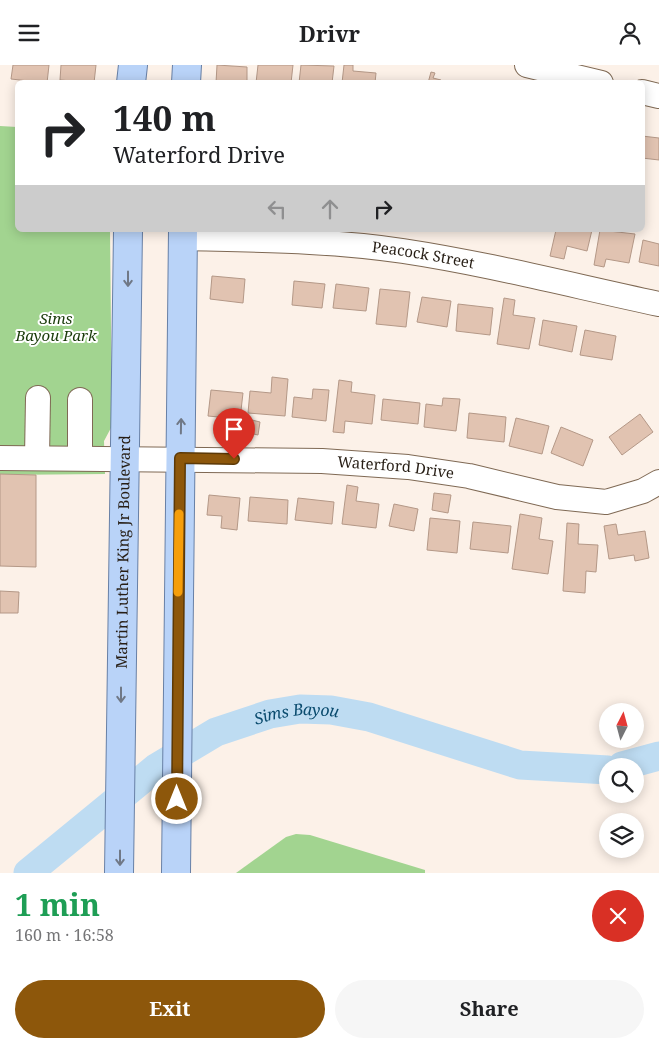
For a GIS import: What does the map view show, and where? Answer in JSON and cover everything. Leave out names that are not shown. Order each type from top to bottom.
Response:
[{"type":"main road","points":[[131,80],[133,65]]},
{"type":"main road","points":[[186,80],[187,65]]},
{"type":"main road","name":"Martin Luther King Jr Boulevard","points":[[120,873],[121,647],[126,458],[128,232]]},
{"type":"main road","points":[[176,873],[177,632],[183,234]]},
{"type":"street","points":[[527,65],[589,80]]},
{"type":"street","points":[[645,93],[659,96]]},
{"type":"street","name":"Peacock Street","points":[[183,234],[402,251],[455,260],[659,304]]},
{"type":"street","points":[[38,398],[38,458]]},
{"type":"street","points":[[80,400],[80,458]]},
{"type":"street","name":"Waterford Drive","points":[[0,458],[180,458],[322,461],[408,467],[469,476],[557,497],[606,502],[643,491],[659,482]]},
{"type":"green space","name":"Sims Bayou Park","points":[[0,126],[15,127],[15,232],[110,232],[112,426],[104,441],[105,474],[0,475]]},
{"type":"green space","points":[[296,834],[310,835],[425,870],[425,873],[236,873],[286,837]]},
{"type":"building","points":[[13,65],[49,65],[47,80],[11,79]]},
{"type":"building","points":[[61,65],[96,65],[94,80],[60,80]]},
{"type":"building","points":[[217,65],[247,67],[247,80],[216,80]]},
{"type":"building","points":[[258,65],[293,65],[291,80],[256,80]]},
{"type":"building","points":[[301,65],[334,66],[332,80],[299,80]]},
{"type":"building","points":[[344,65],[353,65],[353,71],[376,73],[375,80],[342,80]]},
{"type":"building","points":[[431,72],[435,73],[433,78],[441,80],[429,80]]},
{"type":"building","points":[[645,136],[659,138],[659,160],[645,158]]},
{"type":"building","points":[[556,232],[592,232],[587,251],[567,246],[564,259],[550,256]]},
{"type":"building","points":[[600,232],[635,234],[629,263],[606,259],[604,267],[594,265]]},
{"type":"building","points":[[643,240],[659,244],[659,266],[639,262]]},
{"type":"building","points":[[212,276],[245,279],[243,303],[210,299]]},
{"type":"building","points":[[294,281],[325,284],[322,308],[292,305]]},
{"type":"building","points":[[336,284],[369,288],[366,311],[333,308]]},
{"type":"building","points":[[380,289],[410,292],[406,327],[376,324]]},
{"type":"building","points":[[422,297],[451,301],[447,327],[417,322]]},
{"type":"building","points":[[504,298],[515,300],[513,315],[535,318],[529,349],[497,344]]},
{"type":"building","points":[[458,304],[493,308],[490,335],[456,331]]},
{"type":"building","points":[[543,320],[577,326],[572,352],[539,345]]},
{"type":"building","points":[[585,330],[616,336],[612,360],[580,355]]},
{"type":"building","points":[[272,377],[288,379],[285,416],[248,413],[250,391],[271,393]]},
{"type":"building","points":[[339,380],[352,382],[351,392],[375,395],[372,424],[345,421],[344,433],[333,432]]},
{"type":"building","points":[[313,389],[329,390],[326,421],[292,417],[294,397],[312,399]]},
{"type":"building","points":[[211,390],[243,393],[240,419],[208,416]]},
{"type":"building","points":[[443,398],[460,399],[456,431],[424,427],[426,404],[442,406]]},
{"type":"building","points":[[383,399],[420,403],[418,424],[381,420]]},
{"type":"building","points":[[469,413],[506,417],[504,442],[467,438]]},
{"type":"building","points":[[640,414],[653,432],[622,455],[609,437]]},
{"type":"building","points":[[516,418],[549,426],[542,454],[509,446]]},
{"type":"building","points":[[248,419],[260,422],[258,435],[245,432]]},
{"type":"building","points":[[561,427],[593,440],[583,466],[551,453]]},
{"type":"building","points":[[0,474],[36,475],[36,567],[0,566]]},
{"type":"building","points":[[347,485],[358,487],[356,501],[379,504],[376,528],[342,524]]},
{"type":"building","points":[[434,493],[451,495],[448,513],[432,510]]},
{"type":"building","points":[[209,495],[240,498],[237,530],[221,528],[222,516],[207,515]]},
{"type":"building","points":[[250,497],[288,500],[287,524],[248,521]]},
{"type":"building","points":[[298,498],[334,502],[332,524],[295,520]]},
{"type":"building","points":[[394,504],[418,509],[414,531],[389,526]]},
{"type":"building","points":[[520,514],[542,518],[539,539],[553,541],[548,574],[512,569]]},
{"type":"building","points":[[430,518],[460,521],[457,553],[427,550]]},
{"type":"building","points":[[473,522],[511,526],[508,553],[470,549]]},
{"type":"building","points":[[567,523],[579,524],[578,544],[598,545],[596,572],[586,571],[585,593],[563,591]]},
{"type":"building","points":[[616,524],[618,535],[645,531],[649,558],[635,561],[634,555],[609,559],[604,526]]},
{"type":"building","points":[[0,591],[19,592],[18,613],[0,613]]},
{"type":"waterway","name":"Sims Bayou","points":[[28,873],[156,768],[216,732],[270,714],[300,709],[331,710],[369,717],[520,765],[599,769]]},
{"type":"waterway","name":"Sims Bayou","points":[[644,760],[659,756]]},
{"type":"slow traffic","points":[[178,592],[179,514]]},
{"type":"route","points":[[177,799],[180,458],[234,459]]}]
